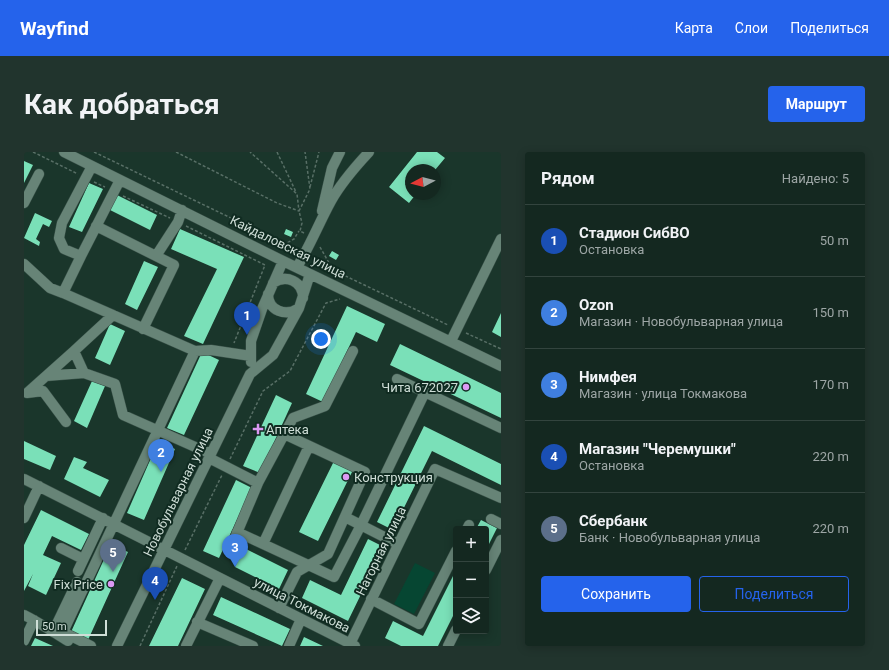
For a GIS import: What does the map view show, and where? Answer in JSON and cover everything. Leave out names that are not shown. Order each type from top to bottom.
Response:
[{"type":"street","name":"Кайдаловская улица","points":[[64,152],[283,261],[501,366]]},
{"type":"street","points":[[316,233],[332,168],[340,152]]},
{"type":"street","points":[[297,267],[332,201],[351,173],[369,152]]},
{"type":"street","points":[[80,256],[64,249],[59,238],[62,223],[92,166]]},
{"type":"street","points":[[24,203],[39,174]]},
{"type":"street","points":[[63,293],[80,256],[120,180]]},
{"type":"street","points":[[156,256],[178,222],[182,210]]},
{"type":"street","points":[[96,226],[174,265],[143,328]]},
{"type":"street","points":[[451,341],[501,239]]},
{"type":"street","points":[[251,372],[252,341],[268,294],[283,261]]},
{"type":"street","points":[[24,264],[50,288],[195,351],[211,350],[251,356]]},
{"type":"street","points":[[251,372],[273,355],[299,308],[310,274]]},
{"type":"street","points":[[273,284],[283,278],[290,279],[300,287],[303,298]]},
{"type":"street","points":[[268,294],[271,305],[282,312],[288,313],[299,308]]},
{"type":"street","points":[[66,422],[43,391],[27,393],[113,315]]},
{"type":"street","points":[[74,351],[84,373]]},
{"type":"street","points":[[91,646],[63,632],[195,351]]},
{"type":"street","points":[[353,351],[325,406],[293,418],[258,483],[236,536],[263,544],[334,577],[361,525],[425,392]]},
{"type":"street","name":"Новобульварная улица","points":[[117,646],[251,372]]},
{"type":"street","points":[[46,376],[84,373],[115,384],[122,415],[158,430],[210,456],[258,483]]},
{"type":"street","points":[[397,379],[501,428]]},
{"type":"street","points":[[279,608],[297,572],[328,554],[365,472],[284,434]]},
{"type":"street","points":[[263,544],[309,446]]},
{"type":"street","name":"Нагорная улица","points":[[353,645],[372,599],[434,469],[501,498]]},
{"type":"street","name":"улица Токмакова","points":[[24,479],[353,645]]},
{"type":"street","points":[[24,518],[39,486]]},
{"type":"street","points":[[345,517],[398,544]]},
{"type":"street","points":[[78,571],[102,518]]},
{"type":"street","points":[[491,519],[501,524]]},
{"type":"street","points":[[489,564],[501,540]]},
{"type":"street","points":[[61,548],[83,559]]},
{"type":"street","points":[[372,599],[419,624],[453,557]]},
{"type":"street","points":[[186,646],[220,578]]},
{"type":"street","points":[[53,632],[77,582]]},
{"type":"street","points":[[24,615],[77,646]]},
{"type":"street","points":[[289,646],[301,619]]},
{"type":"street","points":[[24,641],[34,620]]},
{"type":"street","points":[[198,622],[253,646]]},
{"type":"street","points":[[448,646],[454,634]]},
{"type":"path","points":[[33,152],[265,265],[232,349],[234,354]]},
{"type":"path","points":[[94,152],[285,244],[294,239],[300,230],[302,223],[298,210],[297,194],[277,152]]},
{"type":"path","points":[[176,152],[277,203],[298,210]]},
{"type":"path","points":[[250,152],[297,194]]},
{"type":"path","points":[[305,152],[310,189]]},
{"type":"path","points":[[298,210],[310,189],[319,152]]},
{"type":"path","points":[[300,230],[316,233],[333,270],[501,349]]},
{"type":"green space","points":[[415,563],[435,573],[414,614],[394,604]]},
{"type":"building","points":[[417,152],[437,152],[445,158],[440,164],[407,164]]},
{"type":"building","points":[[24,161],[33,165],[24,183]]},
{"type":"building","points":[[405,167],[405,200],[389,187]]},
{"type":"building","points":[[89,183],[103,189],[82,232],[69,227]]},
{"type":"building","points":[[117,195],[157,215],[150,230],[110,210]]},
{"type":"building","points":[[35,213],[52,221],[49,227],[43,224],[36,239],[40,242],[39,246],[24,238]]},
{"type":"building","points":[[180,229],[244,257],[203,344],[184,336],[217,269],[171,249]]},
{"type":"building","points":[[286,229],[293,232],[291,237],[284,234]]},
{"type":"building","points":[[332,251],[339,255],[336,260],[329,256]]},
{"type":"building","points":[[144,261],[158,267],[137,310],[125,304]]},
{"type":"building","points":[[347,306],[385,324],[377,342],[356,332],[323,402],[306,394]]},
{"type":"building","points":[[501,313],[501,337],[492,332]]},
{"type":"building","points":[[110,324],[125,331],[110,365],[95,358]]},
{"type":"building","points":[[400,344],[501,393],[501,418],[390,365]]},
{"type":"building","points":[[202,352],[219,360],[184,435],[167,428]]},
{"type":"building","points":[[92,381],[105,386],[87,428],[74,421]]},
{"type":"building","points":[[276,395],[292,403],[260,473],[243,466]]},
{"type":"building","points":[[424,426],[501,464],[501,485],[432,451],[393,530],[377,522]]},
{"type":"building","points":[[24,441],[56,456],[50,470],[24,459]]},
{"type":"building","points":[[158,442],[175,449],[144,520],[127,513]]},
{"type":"building","points":[[74,457],[87,462],[83,468],[109,480],[100,497],[64,479]]},
{"type":"building","points":[[334,461],[353,470],[318,541],[299,532]]},
{"type":"building","points":[[236,480],[252,488],[219,558],[203,551]]},
{"type":"building","points":[[41,510],[89,534],[81,550],[52,536],[43,555],[61,563],[46,595],[28,586],[33,574],[24,591],[24,545]]},
{"type":"building","points":[[481,520],[497,528],[489,544],[489,526],[478,526]]},
{"type":"building","points":[[368,539],[384,547],[348,621],[302,598],[310,580],[341,595]]},
{"type":"building","points":[[111,544],[128,552],[88,640],[71,632]]},
{"type":"building","points":[[244,548],[288,570],[279,589],[235,567]]},
{"type":"building","points":[[453,576],[453,616],[438,646],[401,646],[385,638],[393,621],[423,636]]},
{"type":"building","points":[[182,578],[205,589],[178,646],[149,646]]},
{"type":"building","points":[[221,597],[290,629],[282,646],[213,615]]},
{"type":"building","points":[[304,637],[323,646],[300,646]]},
{"type":"building","points":[[35,638],[53,646],[31,646]]},
{"type":"place","name":"Стадион СибВО","points":[[247,335]]},
{"type":"place","name":"Чита 672027","points":[[466,387]]},
{"type":"place","name":"Аптека","points":[[258,429]]},
{"type":"place","name":"Ozon","points":[[161,472]]},
{"type":"place","name":"Конструкция","points":[[346,477]]},
{"type":"place","name":"Нимфея","points":[[235,567]]},
{"type":"place","name":"Сбербанк","points":[[113,572]]},
{"type":"place","name":"Fix Price","points":[[111,584]]},
{"type":"place","name":"Магазин \"Черемушки\"","points":[[155,600]]}]
